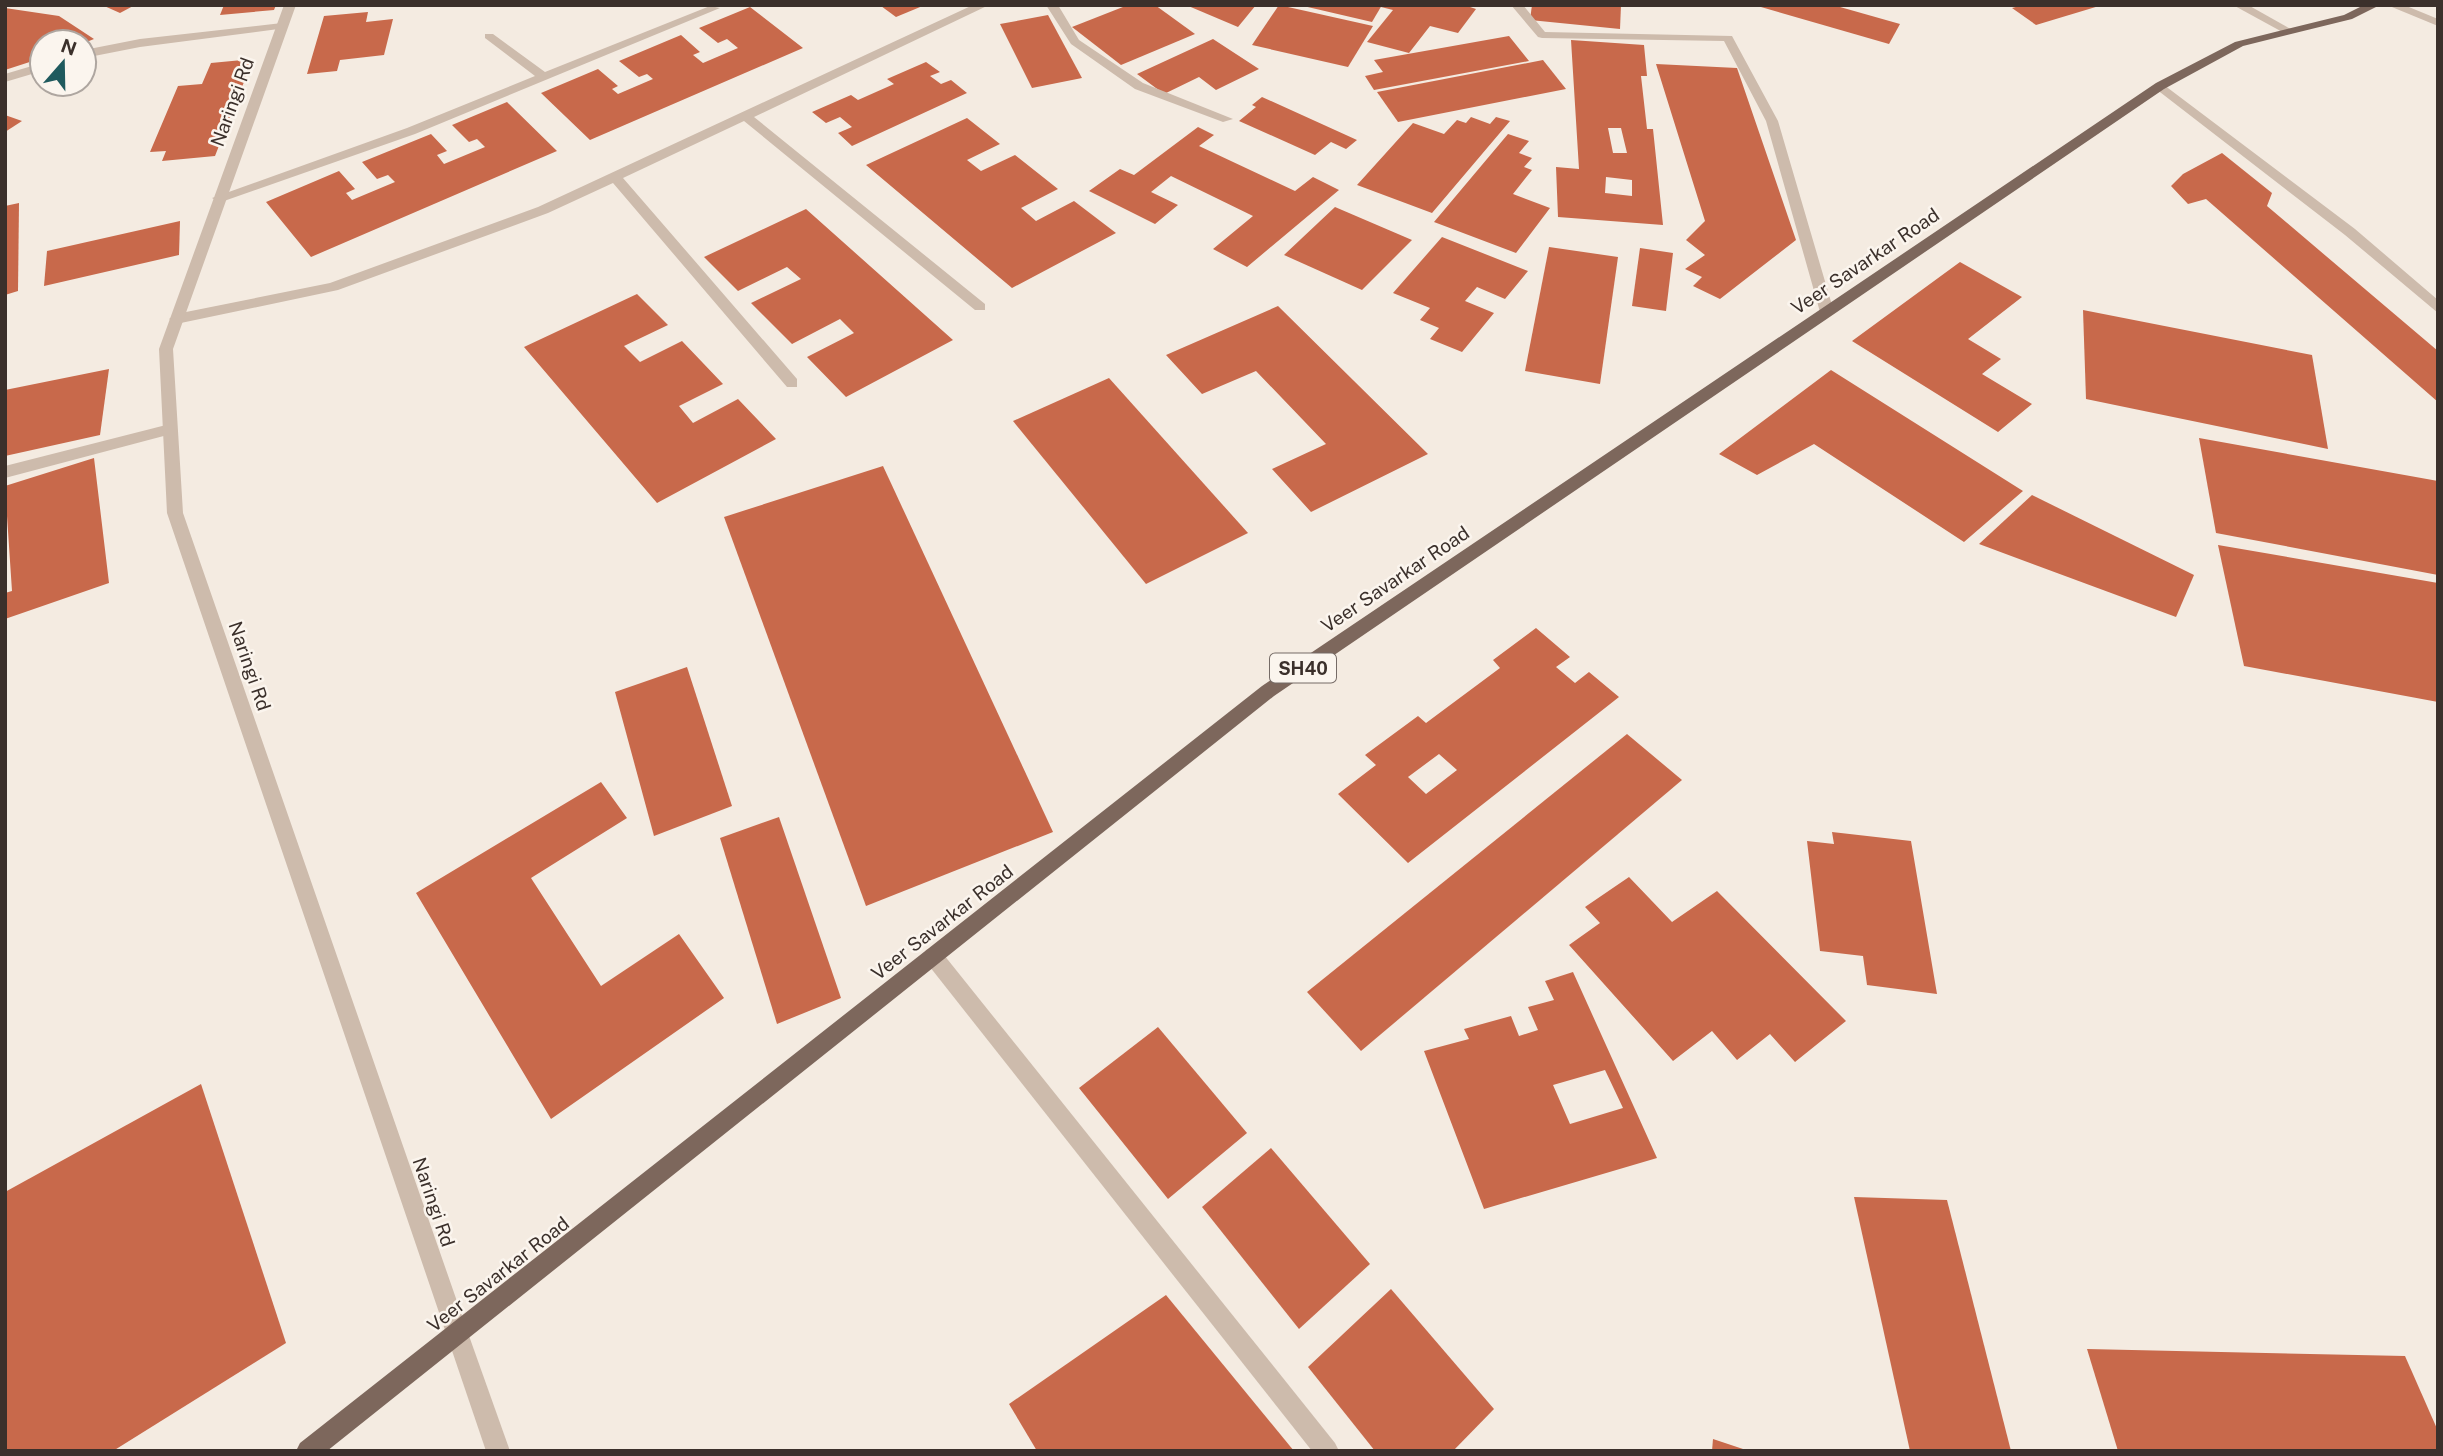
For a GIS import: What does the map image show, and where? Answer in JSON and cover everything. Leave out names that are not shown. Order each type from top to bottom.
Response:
[{"type":"main road","name":"Veer Savarkar Road","points":[[308,1451],[1268,691],[2160,86],[2239,44],[2347,17],[2374,5]]},
{"type":"street","name":"Naringi Rd","points":[[290,5],[166,349],[175,513],[498,1451]]},
{"type":"street","points":[[176,319],[333,287],[543,209],[983,5]]},
{"type":"street","points":[[1052,5],[1075,42],[1139,86],[1227,119]]},
{"type":"street","points":[[1517,5],[1542,35],[1728,38],[1772,121],[1827,312]]},
{"type":"street","points":[[2239,5],[2290,32]]},
{"type":"street","points":[[2393,5],[2438,23]]},
{"type":"street","points":[[219,198],[411,131],[713,8]]},
{"type":"street","points":[[98,51],[140,43],[282,26]]},
{"type":"street","points":[[489,36],[544,77]]},
{"type":"street","points":[[5,78],[28,71]]},
{"type":"street","points":[[2160,86],[2350,232],[2438,308]]},
{"type":"street","points":[[744,115],[981,307]]},
{"type":"street","points":[[614,176],[792,383]]},
{"type":"street","points":[[5,472],[170,429]]},
{"type":"street","points":[[933,956],[1327,1451]]},
{"type":"building","points":[[102,5],[135,5],[120,13]]},
{"type":"building","points":[[224,5],[276,5],[274,10],[220,15]]},
{"type":"building","points":[[925,5],[896,17],[881,6]]},
{"type":"building","points":[[1128,5],[1155,5],[1195,34],[1121,65],[1072,27]]},
{"type":"building","points":[[1186,5],[1256,5],[1238,27]]},
{"type":"building","points":[[1279,5],[1373,26],[1348,67],[1252,45]]},
{"type":"building","points":[[1299,5],[1382,5],[1372,22]]},
{"type":"building","points":[[1464,5],[1476,9],[1458,33],[1430,26],[1409,53],[1367,42],[1393,10],[1381,7]]},
{"type":"building","points":[[1532,5],[1621,5],[1620,29],[1530,20]]},
{"type":"building","points":[[1754,5],[1833,5],[1900,24],[1889,44]]},
{"type":"building","points":[[2023,5],[2099,6],[2036,25],[2012,8]]},
{"type":"building","points":[[750,7],[803,48],[590,140],[541,93],[598,69],[618,86],[612,89],[618,94],[653,79],[647,74],[639,77],[619,61],[681,35],[700,52],[693,55],[703,63],[738,48],[727,39],[718,43],[699,28]]},
{"type":"building","points":[[5,8],[59,16],[77,28],[28,28],[28,63],[5,70]]},
{"type":"building","points":[[368,12],[366,22],[393,19],[384,55],[340,60],[337,71],[307,74],[324,16]]},
{"type":"building","points":[[1048,15],[1082,78],[1032,88],[1000,24]]},
{"type":"building","points":[[1509,36],[1529,61],[1374,90],[1365,76],[1383,72],[1374,60]]},
{"type":"building","points":[[1213,39],[1259,69],[1216,90],[1199,77],[1164,94],[1137,74]]},
{"type":"building","points":[[1571,40],[1644,45],[1647,76],[1641,76],[1647,129],[1653,129],[1663,225],[1558,217],[1556,167],[1579,169]],"holes":[[[1608,128],[1621,128],[1627,153],[1613,153]],[[1606,177],[1632,180],[1632,196],[1605,193]]]},
{"type":"building","points":[[253,59],[215,156],[162,161],[166,151],[150,152],[178,86],[202,84],[211,63]]},
{"type":"building","points":[[1543,60],[1566,89],[1398,122],[1377,92]]},
{"type":"building","points":[[926,62],[940,72],[930,76],[941,84],[951,80],[967,93],[852,146],[838,133],[852,127],[840,117],[826,123],[812,112],[851,95],[858,100],[894,84],[887,79]]},
{"type":"building","points":[[1656,64],[1737,68],[1796,240],[1720,299],[1693,286],[1702,277],[1685,269],[1705,255],[1686,240],[1705,221]]},
{"type":"building","points":[[1262,97],[1357,140],[1346,149],[1331,142],[1315,155],[1239,121],[1256,107],[1252,105]]},
{"type":"building","points":[[507,102],[557,151],[311,257],[266,202],[339,171],[355,189],[346,193],[352,200],[395,182],[388,175],[377,179],[362,162],[431,134],[447,151],[437,155],[444,164],[485,147],[477,139],[469,142],[452,125]]},
{"type":"building","points":[[5,115],[22,121],[5,132]]},
{"type":"building","points":[[1471,117],[1490,124],[1496,117],[1510,121],[1432,213],[1357,185],[1413,123],[1444,134],[1457,120],[1466,123]]},
{"type":"building","points":[[967,118],[1000,144],[967,160],[981,171],[1015,155],[1058,189],[1021,208],[1036,221],[1074,201],[1116,233],[1012,288],[866,165]]},
{"type":"building","points":[[1198,127],[1214,135],[1199,146],[1295,191],[1313,177],[1339,190],[1247,267],[1213,249],[1253,216],[1171,176],[1151,192],[1178,205],[1155,224],[1089,191],[1120,169],[1134,175]]},
{"type":"building","points":[[1508,134],[1529,141],[1519,153],[1532,158],[1524,167],[1532,170],[1513,194],[1550,208],[1516,253],[1434,222]]},
{"type":"building","points":[[2222,153],[2272,193],[2267,206],[2438,351],[2438,402],[2206,199],[2188,204],[2171,186],[2183,174]]},
{"type":"building","points":[[19,203],[18,291],[5,295],[5,206]]},
{"type":"building","points":[[1335,207],[1412,240],[1362,290],[1284,255]]},
{"type":"building","points":[[806,209],[953,340],[846,397],[807,357],[854,333],[840,319],[792,344],[751,303],[801,279],[787,267],[738,291],[704,257]]},
{"type":"building","points":[[180,221],[179,255],[44,286],[47,251]]},
{"type":"building","points":[[1442,237],[1528,271],[1505,299],[1477,287],[1465,301],[1494,313],[1462,352],[1430,339],[1439,328],[1420,320],[1430,308],[1393,293]]},
{"type":"building","points":[[1549,247],[1618,257],[1600,384],[1525,371]]},
{"type":"building","points":[[1640,248],[1673,253],[1666,311],[1632,306]]},
{"type":"building","points":[[1960,262],[2022,297],[1968,339],[2001,359],[1982,374],[2032,404],[1998,432],[1852,341]]},
{"type":"building","points":[[637,294],[668,325],[624,346],[640,362],[682,341],[723,384],[679,406],[693,423],[738,399],[776,439],[657,503],[524,347]]},
{"type":"building","points":[[1278,306],[1428,454],[1311,512],[1272,469],[1326,444],[1256,371],[1202,394],[1166,355]]},
{"type":"building","points":[[2083,310],[2312,355],[2328,449],[2086,399]]},
{"type":"building","points":[[109,369],[100,435],[5,456],[5,390]]},
{"type":"building","points":[[1831,370],[2023,491],[1964,542],[1814,444],[1757,475],[1719,454]]},
{"type":"building","points":[[1109,378],[1248,533],[1146,584],[1013,421]]},
{"type":"building","points":[[2199,438],[2438,481],[2438,575],[2216,533]]},
{"type":"building","points":[[94,458],[109,583],[5,619],[5,593],[12,591],[5,486]]},
{"type":"building","points":[[883,466],[1053,832],[866,906],[724,517]]},
{"type":"building","points":[[2032,495],[2194,575],[2176,617],[1979,544]]},
{"type":"building","points":[[2218,545],[2438,583],[2438,702],[2244,666]]},
{"type":"building","points":[[1536,628],[1570,657],[1556,667],[1575,683],[1589,672],[1619,697],[1408,863],[1338,794],[1376,765],[1365,755],[1418,716],[1426,723],[1500,668],[1493,660]],"holes":[[[1439,754],[1457,770],[1426,794],[1408,777]]]},
{"type":"building","points":[[687,667],[732,806],[654,836],[615,692]]},
{"type":"building","points":[[1627,734],[1682,780],[1361,1051],[1307,992]]},
{"type":"building","points":[[601,782],[627,818],[531,878],[601,986],[679,934],[724,998],[551,1119],[416,893]]},
{"type":"building","points":[[779,817],[841,998],[777,1024],[720,838]]},
{"type":"building","points":[[1832,832],[1911,841],[1937,994],[1867,985],[1863,956],[1820,951],[1807,841],[1834,844]]},
{"type":"building","points":[[1629,877],[1672,922],[1717,891],[1846,1021],[1795,1062],[1770,1034],[1737,1060],[1712,1031],[1673,1061],[1569,945],[1600,923],[1585,907]]},
{"type":"building","points":[[1573,972],[1657,1158],[1484,1209],[1424,1051],[1469,1039],[1464,1029],[1511,1016],[1519,1036],[1538,1030],[1528,1007],[1554,1000],[1545,981]],"holes":[[[1605,1070],[1623,1108],[1570,1124],[1553,1085]]]},
{"type":"building","points":[[1158,1027],[1247,1133],[1168,1199],[1079,1088]]},
{"type":"building","points":[[201,1084],[286,1343],[113,1451],[5,1451],[5,1192]]},
{"type":"building","points":[[1271,1148],[1370,1264],[1299,1329],[1202,1207]]},
{"type":"building","points":[[1854,1197],[1947,1200],[2011,1451],[1910,1451]]},
{"type":"building","points":[[1391,1289],[1494,1409],[1453,1451],[1375,1451],[1308,1367]]},
{"type":"building","points":[[1166,1295],[1294,1451],[1037,1451],[1009,1404]]},
{"type":"building","points":[[2087,1349],[2405,1356],[2438,1431],[2438,1451],[2118,1451]]},
{"type":"building","points":[[1713,1439],[1746,1450],[1746,1451],[1712,1451]]}]
